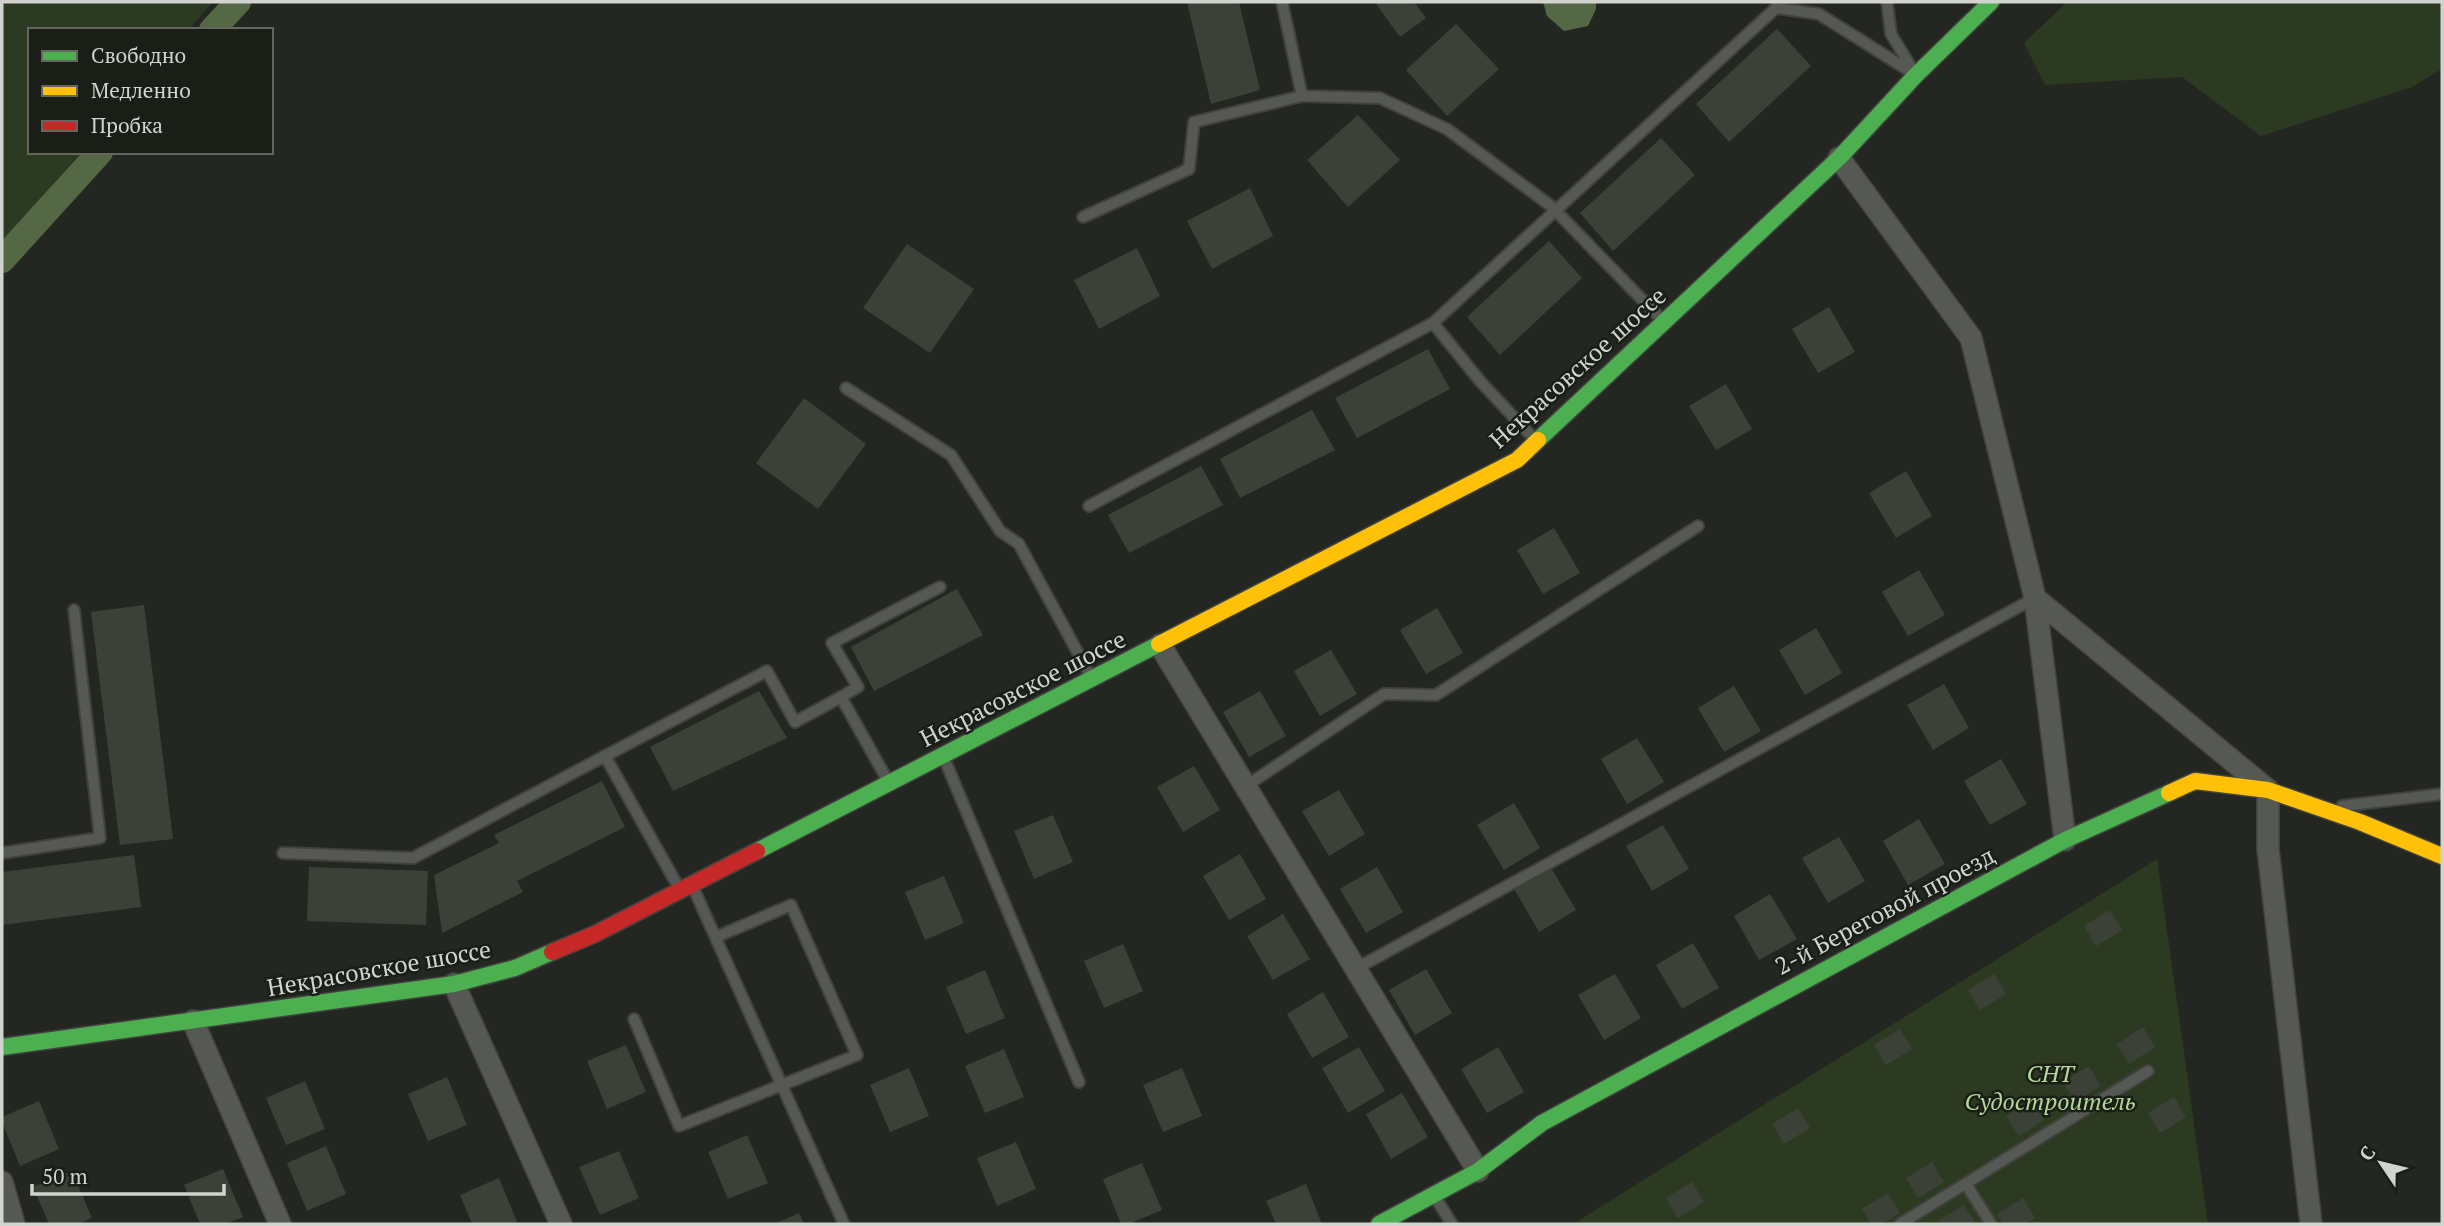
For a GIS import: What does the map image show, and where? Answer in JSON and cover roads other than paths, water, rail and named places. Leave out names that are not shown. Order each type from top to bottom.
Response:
[{"type":"main road","name":"Некрасовское шоссе","points":[[2,1047],[454,984],[515,968],[595,934],[1517,460],[1839,158],[1916,75],[1991,2]]},
{"type":"main road","name":"2-й Береговой проезд","points":[[1379,1224],[1478,1171],[1542,1123],[2065,840],[2195,780],[2268,790],[2360,822],[2442,856]]},
{"type":"street","points":[[1839,158],[1971,338],[2035,598],[2065,840]]},
{"type":"street","points":[[2035,598],[2268,790],[2268,849],[2311,1224]]},
{"type":"street","points":[[1160,645],[1478,1171]]},
{"type":"street","points":[[454,984],[561,1224]]},
{"type":"street","points":[[193,1021],[280,1224]]},
{"type":"street","points":[[2,1182],[14,1224]]},
{"type":"lane","points":[[1282,2],[1302,96]]},
{"type":"lane","points":[[1887,2],[1891,34],[1916,75]]},
{"type":"lane","points":[[1089,506],[1433,323],[1776,8],[1819,14],[1916,75]]},
{"type":"lane","points":[[1083,217],[1189,169],[1194,122],[1302,96],[1380,98],[1447,129],[1556,211],[1663,321]]},
{"type":"lane","points":[[1433,323],[1480,382],[1536,442]]},
{"type":"lane","points":[[846,388],[951,455],[1000,531],[1019,544],[1092,680]]},
{"type":"lane","points":[[1246,786],[1384,695],[1436,695],[1698,526]]},
{"type":"lane","points":[[283,853],[414,858],[767,671],[795,722],[858,687],[832,643],[940,587]]},
{"type":"lane","points":[[1357,968],[2035,598]]},
{"type":"lane","points":[[2,853],[100,838],[74,610]]},
{"type":"lane","points":[[841,697],[889,783]]},
{"type":"lane","points":[[605,756],[716,937],[844,1224]]},
{"type":"lane","points":[[943,756],[1079,1082]]},
{"type":"lane","points":[[2322,809],[2442,794]]},
{"type":"lane","points":[[634,1020],[679,1126],[857,1055],[790,905],[716,937]]},
{"type":"lane","points":[[1900,1224],[2148,1071]]},
{"type":"lane","points":[[1966,1184],[1991,1224]]},
{"type":"lane","points":[[1433,1195],[1452,1224]]},
{"type":"waterway","points":[[214,28],[238,2]]},
{"type":"waterway","points":[[2,260],[98,154]]},
{"type":"park label","name":"СНТ Судостроитель","points":[[2050,1088]]}]
